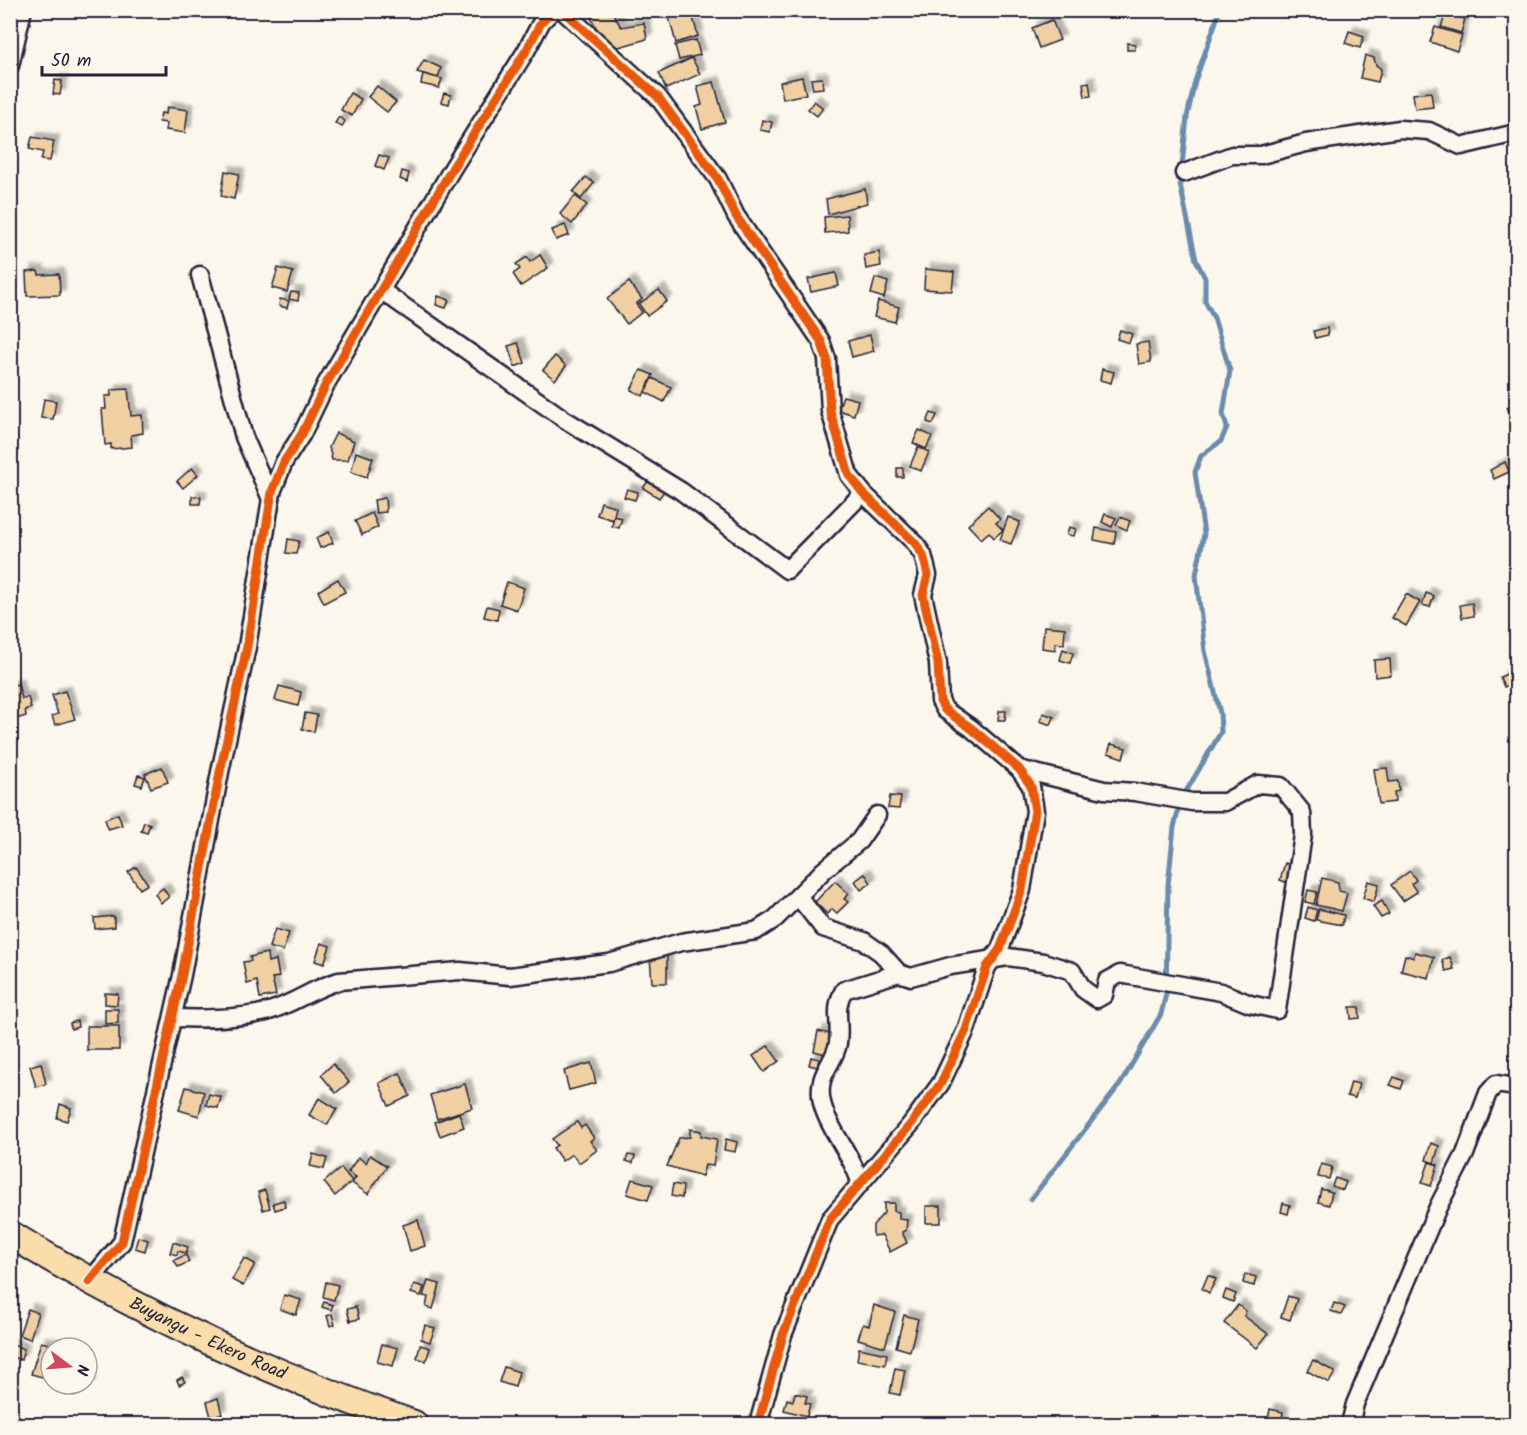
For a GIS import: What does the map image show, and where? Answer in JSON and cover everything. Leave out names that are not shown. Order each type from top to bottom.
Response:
[{"type":"main road","name":"Buyangu - Ekero Road","points":[[10,1234],[89,1282],[266,1369],[414,1425]]},
{"type":"street","points":[[10,66],[23,10]]},
{"type":"street","points":[[89,1282],[122,1242],[174,1018],[220,772],[247,647],[271,499],[284,462],[302,434],[326,384],[542,21],[553,10]]},
{"type":"street","points":[[562,10],[658,97],[718,179],[736,216],[809,322],[827,359],[830,411],[849,475],[863,493],[915,543],[923,555],[928,575],[923,595],[938,663],[940,701],[945,710],[971,728],[1019,769],[1031,786],[1035,804],[1029,863],[1023,890],[1000,949],[987,967],[966,1030],[941,1083],[906,1131],[830,1219],[817,1246],[783,1335],[758,1425]]},
{"type":"street","points":[[1184,173],[1232,155],[1261,155],[1306,143],[1400,129],[1429,130],[1461,146],[1516,133]]},
{"type":"street","points":[[200,275],[244,437],[271,499]]},
{"type":"street","points":[[382,291],[564,419],[681,491],[787,570],[863,493]]},
{"type":"street","points":[[798,896],[823,928],[864,941],[881,953],[899,973],[911,977],[994,958],[1026,958],[1072,971],[1083,989],[1097,999],[1104,995],[1107,981],[1120,974],[1221,992],[1250,1004],[1277,1010],[1303,835],[1302,812],[1281,786],[1258,784],[1226,802],[1192,802],[1135,792],[1104,790],[1019,769]]},
{"type":"street","points":[[174,1018],[202,1019],[266,1012],[339,981],[459,970],[510,976],[609,963],[681,942],[756,931],[775,919],[824,870],[859,841],[877,815]]},
{"type":"street","points":[[860,1182],[843,1143],[831,1128],[820,1100],[822,1081],[837,1047],[840,1026],[837,1002],[844,990],[899,973]]},
{"type":"street","points":[[1350,1425],[1364,1382],[1438,1207],[1465,1154],[1488,1093],[1496,1084],[1516,1087]]},
{"type":"building","points":[[587,10],[611,10],[621,27],[644,23],[647,39],[608,50]]},
{"type":"building","points":[[667,10],[691,10],[698,36],[676,43]]},
{"type":"building","points":[[1446,13],[1465,19],[1461,33],[1441,27]]},
{"type":"building","points":[[1052,20],[1060,40],[1039,48],[1032,28]]},
{"type":"building","points":[[1435,27],[1462,35],[1457,51],[1430,42]]},
{"type":"building","points":[[1349,31],[1364,36],[1360,48],[1345,43]]},
{"type":"building","points":[[696,40],[700,55],[679,60],[675,45]]},
{"type":"building","points":[[1127,43],[1135,44],[1135,50],[1127,50]]},
{"type":"building","points":[[1365,55],[1374,58],[1376,65],[1381,69],[1378,82],[1360,78]]},
{"type":"building","points":[[692,58],[700,74],[666,89],[659,73]]},
{"type":"building","points":[[424,60],[441,68],[438,78],[417,72]]},
{"type":"building","points":[[423,74],[442,79],[439,88],[421,84]]},
{"type":"building","points":[[802,77],[806,94],[783,99],[780,82]]},
{"type":"building","points":[[822,78],[823,88],[813,89],[811,79]]},
{"type":"building","points":[[55,80],[62,81],[60,95],[53,94]]},
{"type":"building","points":[[714,82],[725,122],[702,129],[696,107],[702,105],[697,86]]},
{"type":"building","points":[[1089,82],[1091,96],[1085,97],[1083,83]]},
{"type":"building","points":[[377,86],[396,102],[387,112],[368,97]]},
{"type":"building","points":[[1431,92],[1433,107],[1415,109],[1413,94]]},
{"type":"building","points":[[350,93],[361,99],[352,116],[341,110]]},
{"type":"building","points":[[444,93],[451,95],[449,104],[441,102]]},
{"type":"building","points":[[814,101],[823,108],[817,116],[808,109]]},
{"type":"building","points":[[167,107],[188,110],[185,133],[166,130],[167,123],[159,122],[161,113],[166,114]]},
{"type":"building","points":[[339,117],[345,121],[342,127],[335,123]]},
{"type":"building","points":[[762,120],[772,122],[770,132],[760,130]]},
{"type":"building","points":[[32,137],[54,141],[50,161],[41,160],[43,152],[29,149]]},
{"type":"building","points":[[379,155],[389,158],[384,170],[375,166]]},
{"type":"building","points":[[225,171],[239,174],[234,199],[221,196]]},
{"type":"building","points":[[402,171],[409,173],[407,182],[400,179]]},
{"type":"building","points":[[586,177],[594,183],[581,199],[573,192]]},
{"type":"building","points":[[865,189],[867,203],[828,214],[826,199]]},
{"type":"building","points":[[575,196],[587,205],[572,224],[560,214]]},
{"type":"building","points":[[847,215],[848,231],[825,233],[824,217]]},
{"type":"building","points":[[565,225],[569,235],[556,240],[552,230]]},
{"type":"building","points":[[879,252],[881,266],[866,269],[864,255]]},
{"type":"building","points":[[540,255],[548,268],[521,286],[513,274],[520,269],[516,264],[527,257],[530,262]]},
{"type":"building","points":[[278,268],[293,272],[287,292],[272,288]]},
{"type":"building","points":[[925,269],[954,272],[952,291],[924,289]]},
{"type":"building","points":[[38,271],[39,275],[59,274],[60,295],[27,296],[26,272]]},
{"type":"building","points":[[836,273],[839,286],[811,292],[808,279]]},
{"type":"building","points":[[875,278],[888,282],[884,298],[871,294]]},
{"type":"building","points":[[629,282],[642,299],[636,304],[642,312],[627,324],[607,299]]},
{"type":"building","points":[[659,290],[667,301],[647,316],[639,304]]},
{"type":"building","points":[[291,292],[299,293],[298,301],[289,299]]},
{"type":"building","points":[[438,296],[449,300],[446,308],[436,305]]},
{"type":"building","points":[[280,299],[289,301],[287,308],[279,306]]},
{"type":"building","points":[[878,301],[899,307],[895,322],[874,317]]},
{"type":"building","points":[[1327,328],[1328,335],[1315,338],[1313,331]]},
{"type":"building","points":[[1120,330],[1132,334],[1129,343],[1117,339]]},
{"type":"building","points":[[870,335],[874,351],[852,357],[848,341]]},
{"type":"building","points":[[1148,342],[1151,362],[1139,364],[1136,344]]},
{"type":"building","points":[[518,343],[525,363],[515,367],[508,346]]},
{"type":"building","points":[[555,356],[566,366],[555,380],[543,370]]},
{"type":"building","points":[[1102,369],[1114,372],[1111,383],[1100,380]]},
{"type":"building","points":[[641,370],[653,375],[643,396],[631,390]]},
{"type":"building","points":[[652,378],[671,387],[664,402],[645,392]]},
{"type":"building","points":[[128,389],[131,416],[142,415],[143,433],[131,435],[132,447],[111,449],[111,444],[105,445],[102,409],[106,409],[105,396],[111,396],[111,390]]},
{"type":"building","points":[[843,396],[858,400],[854,415],[838,410]]},
{"type":"building","points":[[44,399],[56,401],[53,419],[41,418]]},
{"type":"building","points":[[1516,403],[1516,414],[1511,417],[1507,407]]},
{"type":"building","points":[[931,413],[937,415],[933,424],[927,422]]},
{"type":"building","points":[[919,430],[932,436],[926,449],[913,443]]},
{"type":"building","points":[[336,433],[354,441],[348,460],[332,460],[329,447]]},
{"type":"building","points":[[918,447],[929,452],[921,471],[910,466]]},
{"type":"building","points":[[356,452],[373,458],[367,477],[351,472]]},
{"type":"building","points":[[1505,462],[1509,472],[1494,479],[1490,470]]},
{"type":"building","points":[[192,468],[198,475],[183,488],[177,481]]},
{"type":"building","points":[[897,468],[903,468],[903,477],[897,477]]},
{"type":"building","points":[[649,480],[665,490],[659,498],[643,488]]},
{"type":"building","points":[[627,489],[638,492],[635,500],[624,497]]},
{"type":"building","points":[[192,496],[201,497],[200,504],[192,504]]},
{"type":"building","points":[[385,498],[386,512],[376,513],[374,500]]},
{"type":"building","points":[[601,502],[616,507],[613,520],[597,515]]},
{"type":"building","points":[[988,506],[1000,519],[996,523],[1003,530],[994,538],[989,532],[981,539],[968,525]]},
{"type":"building","points":[[372,513],[378,527],[362,535],[355,521]]},
{"type":"building","points":[[1105,514],[1116,518],[1112,527],[1102,522]]},
{"type":"building","points":[[614,516],[622,518],[619,528],[612,526]]},
{"type":"building","points":[[1008,517],[1020,522],[1011,544],[1000,540]]},
{"type":"building","points":[[1120,517],[1130,521],[1127,530],[1116,525]]},
{"type":"building","points":[[1069,527],[1076,529],[1074,536],[1067,535]]},
{"type":"building","points":[[1096,528],[1116,532],[1114,544],[1094,540]]},
{"type":"building","points":[[329,532],[333,543],[320,548],[316,538]]},
{"type":"building","points":[[288,539],[299,541],[296,554],[286,553]]},
{"type":"building","points":[[338,579],[345,592],[324,603],[318,591]]},
{"type":"building","points":[[507,582],[524,588],[517,610],[500,604]]},
{"type":"building","points":[[1426,593],[1434,596],[1430,607],[1422,605]]},
{"type":"building","points":[[1406,594],[1420,602],[1406,626],[1392,618]]},
{"type":"building","points":[[1472,603],[1474,616],[1462,618],[1460,605]]},
{"type":"building","points":[[487,606],[499,609],[497,620],[484,617]]},
{"type":"building","points":[[1044,626],[1065,628],[1064,644],[1055,643],[1055,650],[1042,648]]},
{"type":"building","points":[[1063,649],[1073,653],[1070,663],[1060,660]]},
{"type":"building","points":[[1390,659],[1391,675],[1375,677],[1374,660]]},
{"type":"building","points":[[1513,671],[1516,682],[1504,687],[1500,677]]},
{"type":"building","points":[[18,684],[22,699],[28,697],[31,708],[25,710],[26,716],[10,721],[10,686]]},
{"type":"building","points":[[279,686],[301,692],[298,706],[275,700]]},
{"type":"building","points":[[65,691],[75,719],[55,725],[52,716],[58,714],[52,695]]},
{"type":"building","points":[[999,711],[1006,711],[1005,720],[998,720]]},
{"type":"building","points":[[305,713],[317,715],[314,732],[302,729]]},
{"type":"building","points":[[1043,713],[1054,717],[1051,725],[1040,721]]},
{"type":"building","points":[[1111,744],[1126,748],[1123,758],[1108,753]]},
{"type":"building","points":[[162,767],[168,782],[151,788],[145,774]]},
{"type":"building","points":[[1387,768],[1389,782],[1398,781],[1399,791],[1394,792],[1395,802],[1379,804],[1374,769]]},
{"type":"building","points":[[138,775],[145,777],[142,786],[135,784]]},
{"type":"building","points":[[890,796],[901,797],[899,809],[888,808]]},
{"type":"building","points":[[118,814],[122,825],[108,829],[105,819]]},
{"type":"building","points":[[144,822],[150,824],[147,833],[141,831]]},
{"type":"building","points":[[1285,863],[1293,866],[1288,883],[1280,880]]},
{"type":"building","points":[[136,867],[148,884],[140,889],[128,872]]},
{"type":"building","points":[[1410,871],[1416,880],[1411,884],[1417,892],[1403,901],[1391,885]]},
{"type":"building","points":[[865,874],[871,883],[861,890],[855,881]]},
{"type":"building","points":[[1322,878],[1338,882],[1339,891],[1347,893],[1342,911],[1316,905]]},
{"type":"building","points":[[835,881],[849,894],[844,899],[848,902],[837,913],[832,909],[827,914],[815,902]]},
{"type":"building","points":[[1368,881],[1379,884],[1374,902],[1363,898]]},
{"type":"building","points":[[163,888],[169,897],[161,903],[155,894]]},
{"type":"building","points":[[1308,890],[1317,892],[1314,904],[1305,902]]},
{"type":"building","points":[[1382,901],[1389,914],[1381,918],[1373,906]]},
{"type":"building","points":[[1308,907],[1317,910],[1314,921],[1305,918]]},
{"type":"building","points":[[1319,909],[1344,915],[1342,925],[1316,920]]},
{"type":"building","points":[[114,916],[114,927],[95,929],[94,918]]},
{"type":"building","points":[[275,929],[289,933],[283,951],[269,947]]},
{"type":"building","points":[[321,943],[330,946],[324,964],[315,961]]},
{"type":"building","points":[[1415,952],[1434,957],[1429,978],[1401,971],[1405,955],[1414,958]]},
{"type":"building","points":[[267,953],[268,962],[276,960],[279,977],[272,978],[276,995],[260,998],[257,981],[247,984],[243,962],[251,961],[250,957]]},
{"type":"building","points":[[667,955],[667,983],[652,983],[650,956]]},
{"type":"building","points":[[1450,957],[1454,969],[1446,971],[1442,960]]},
{"type":"building","points":[[105,993],[118,994],[117,1005],[105,1004]]},
{"type":"building","points":[[1350,1007],[1359,1007],[1360,1018],[1351,1019]]},
{"type":"building","points":[[105,1009],[118,1009],[118,1023],[105,1024]]},
{"type":"building","points":[[77,1021],[78,1027],[71,1029],[70,1023]]},
{"type":"building","points":[[87,1026],[119,1026],[119,1050],[87,1050]]},
{"type":"building","points":[[818,1031],[834,1035],[829,1055],[814,1051]]},
{"type":"building","points":[[768,1046],[779,1061],[764,1072],[753,1056]]},
{"type":"building","points":[[811,1057],[819,1059],[817,1067],[809,1065]]},
{"type":"building","points":[[41,1063],[46,1084],[36,1087],[30,1066]]},
{"type":"building","points":[[591,1063],[596,1083],[569,1090],[564,1071]]},
{"type":"building","points":[[333,1064],[349,1082],[336,1093],[321,1075]]},
{"type":"building","points":[[400,1073],[410,1096],[389,1106],[379,1083]]},
{"type":"building","points":[[1394,1077],[1404,1081],[1401,1089],[1390,1085]]},
{"type":"building","points":[[1351,1082],[1359,1084],[1355,1098],[1347,1096]]},
{"type":"building","points":[[465,1084],[472,1108],[437,1119],[430,1095]]},
{"type":"building","points":[[186,1087],[204,1092],[199,1116],[179,1110]]},
{"type":"building","points":[[209,1094],[221,1097],[218,1108],[206,1105]]},
{"type":"building","points":[[319,1098],[337,1109],[327,1125],[309,1115]]},
{"type":"building","points":[[60,1104],[71,1108],[67,1121],[57,1118]]},
{"type":"building","points":[[459,1113],[464,1127],[440,1136],[435,1122]]},
{"type":"building","points":[[577,1122],[581,1128],[585,1125],[594,1138],[590,1141],[597,1150],[579,1163],[572,1154],[562,1161],[553,1148],[557,1145],[552,1139]]},
{"type":"building","points":[[690,1129],[701,1131],[701,1136],[717,1139],[713,1166],[705,1165],[702,1176],[667,1166],[679,1138],[690,1137]]},
{"type":"building","points":[[726,1139],[737,1142],[735,1152],[724,1150]]},
{"type":"building","points":[[1431,1143],[1439,1146],[1434,1163],[1426,1160]]},
{"type":"building","points":[[313,1154],[327,1158],[324,1169],[310,1166]]},
{"type":"building","points":[[370,1155],[387,1166],[368,1194],[352,1183],[356,1177],[348,1172],[358,1157],[366,1163]]},
{"type":"building","points":[[628,1155],[635,1156],[633,1163],[626,1161]]},
{"type":"building","points":[[1429,1162],[1438,1165],[1431,1186],[1422,1183]]},
{"type":"building","points":[[1321,1164],[1332,1167],[1329,1179],[1318,1177]]},
{"type":"building","points":[[341,1168],[352,1181],[335,1196],[324,1182]]},
{"type":"building","points":[[1335,1178],[1346,1182],[1343,1190],[1332,1186]]},
{"type":"building","points":[[632,1179],[653,1185],[648,1200],[627,1194]]},
{"type":"building","points":[[673,1184],[683,1186],[682,1198],[671,1196]]},
{"type":"building","points":[[1321,1189],[1332,1192],[1329,1205],[1318,1202]]},
{"type":"building","points":[[265,1190],[270,1208],[263,1210],[258,1192]]},
{"type":"building","points":[[284,1200],[285,1207],[275,1210],[273,1203]]},
{"type":"building","points":[[884,1203],[894,1203],[894,1211],[899,1212],[899,1219],[907,1220],[906,1230],[902,1232],[907,1243],[890,1252],[882,1235],[873,1236],[873,1225],[884,1213]]},
{"type":"building","points":[[1283,1203],[1290,1205],[1288,1214],[1281,1212]]},
{"type":"building","points":[[926,1206],[941,1206],[941,1223],[926,1223]]},
{"type":"building","points":[[418,1220],[425,1246],[410,1251],[403,1225]]},
{"type":"building","points":[[138,1237],[148,1240],[145,1251],[135,1248]]},
{"type":"building","points":[[173,1242],[188,1247],[186,1253],[178,1251],[177,1255],[170,1253]]},
{"type":"building","points":[[186,1255],[189,1262],[178,1267],[174,1260]]},
{"type":"building","points":[[244,1258],[255,1264],[243,1286],[232,1280]]},
{"type":"building","points":[[1245,1274],[1256,1277],[1254,1286],[1243,1283]]},
{"type":"building","points":[[1208,1275],[1216,1279],[1209,1293],[1202,1289]]},
{"type":"building","points":[[428,1281],[440,1284],[433,1309],[426,1307],[428,1297],[423,1296]]},
{"type":"building","points":[[326,1282],[338,1285],[334,1300],[323,1297]]},
{"type":"building","points":[[414,1284],[424,1287],[421,1296],[411,1293]]},
{"type":"building","points":[[1226,1290],[1236,1294],[1233,1302],[1223,1298]]},
{"type":"building","points":[[284,1295],[301,1300],[296,1315],[280,1309]]},
{"type":"building","points":[[1288,1296],[1297,1299],[1290,1320],[1281,1317]]},
{"type":"building","points":[[324,1302],[333,1305],[331,1310],[322,1307]]},
{"type":"building","points":[[1334,1303],[1345,1307],[1341,1315],[1331,1311]]},
{"type":"building","points":[[874,1305],[895,1312],[885,1347],[858,1339],[863,1324],[869,1326]]},
{"type":"building","points":[[1238,1305],[1246,1311],[1244,1316],[1268,1334],[1257,1348],[1224,1323]]},
{"type":"building","points":[[356,1307],[359,1319],[350,1321],[347,1309]]},
{"type":"building","points":[[28,1309],[38,1313],[30,1339],[19,1335]]},
{"type":"building","points":[[332,1314],[335,1325],[330,1326],[327,1316]]},
{"type":"building","points":[[904,1315],[918,1319],[910,1351],[896,1347]]},
{"type":"building","points":[[425,1325],[435,1328],[430,1342],[421,1339]]},
{"type":"building","points":[[10,1344],[24,1349],[21,1360],[15,1358],[13,1363],[10,1362]]},
{"type":"building","points":[[382,1344],[398,1348],[393,1366],[377,1362]]},
{"type":"building","points":[[420,1345],[430,1348],[426,1361],[417,1358]]},
{"type":"building","points":[[39,1348],[39,1376],[31,1374]]},
{"type":"building","points":[[859,1348],[887,1354],[885,1365],[857,1360]]},
{"type":"building","points":[[1313,1360],[1335,1372],[1329,1383],[1307,1371]]},
{"type":"building","points":[[504,1367],[519,1372],[515,1387],[499,1382]]},
{"type":"building","points":[[895,1368],[905,1370],[900,1395],[890,1393]]},
{"type":"building","points":[[182,1377],[185,1382],[179,1385],[177,1380]]},
{"type":"building","points":[[795,1393],[807,1396],[805,1403],[810,1404],[807,1416],[784,1410],[787,1399],[793,1401]]},
{"type":"building","points":[[218,1398],[222,1414],[211,1417],[207,1402]]},
{"type":"building","points":[[1270,1409],[1283,1412],[1281,1424],[1267,1424]]},
{"type":"waterway","points":[[1031,1199],[1121,1083],[1161,1014],[1166,994],[1168,885],[1174,827],[1181,800],[1221,732],[1220,713],[1205,651],[1196,575],[1204,534],[1195,472],[1201,456],[1221,441],[1227,427],[1223,414],[1230,371],[1214,318],[1205,301],[1205,278],[1196,260],[1180,184],[1187,117],[1195,81],[1220,10]]},
{"type":"cycle path","points":[[89,1282],[122,1242],[182,975],[220,772],[247,647],[272,492],[284,462],[302,434],[326,384],[452,169],[526,51],[542,21],[553,10]]},
{"type":"cycle path","points":[[562,10],[658,97],[718,179],[736,216],[821,341],[827,359],[830,411],[849,475],[863,493],[915,543],[923,555],[928,575],[923,595],[938,663],[940,701],[945,710],[971,728],[1019,769],[1031,786],[1035,811],[1022,890],[1000,949],[987,967],[966,1030],[941,1083],[911,1124],[830,1219],[783,1335],[758,1424]]}]
